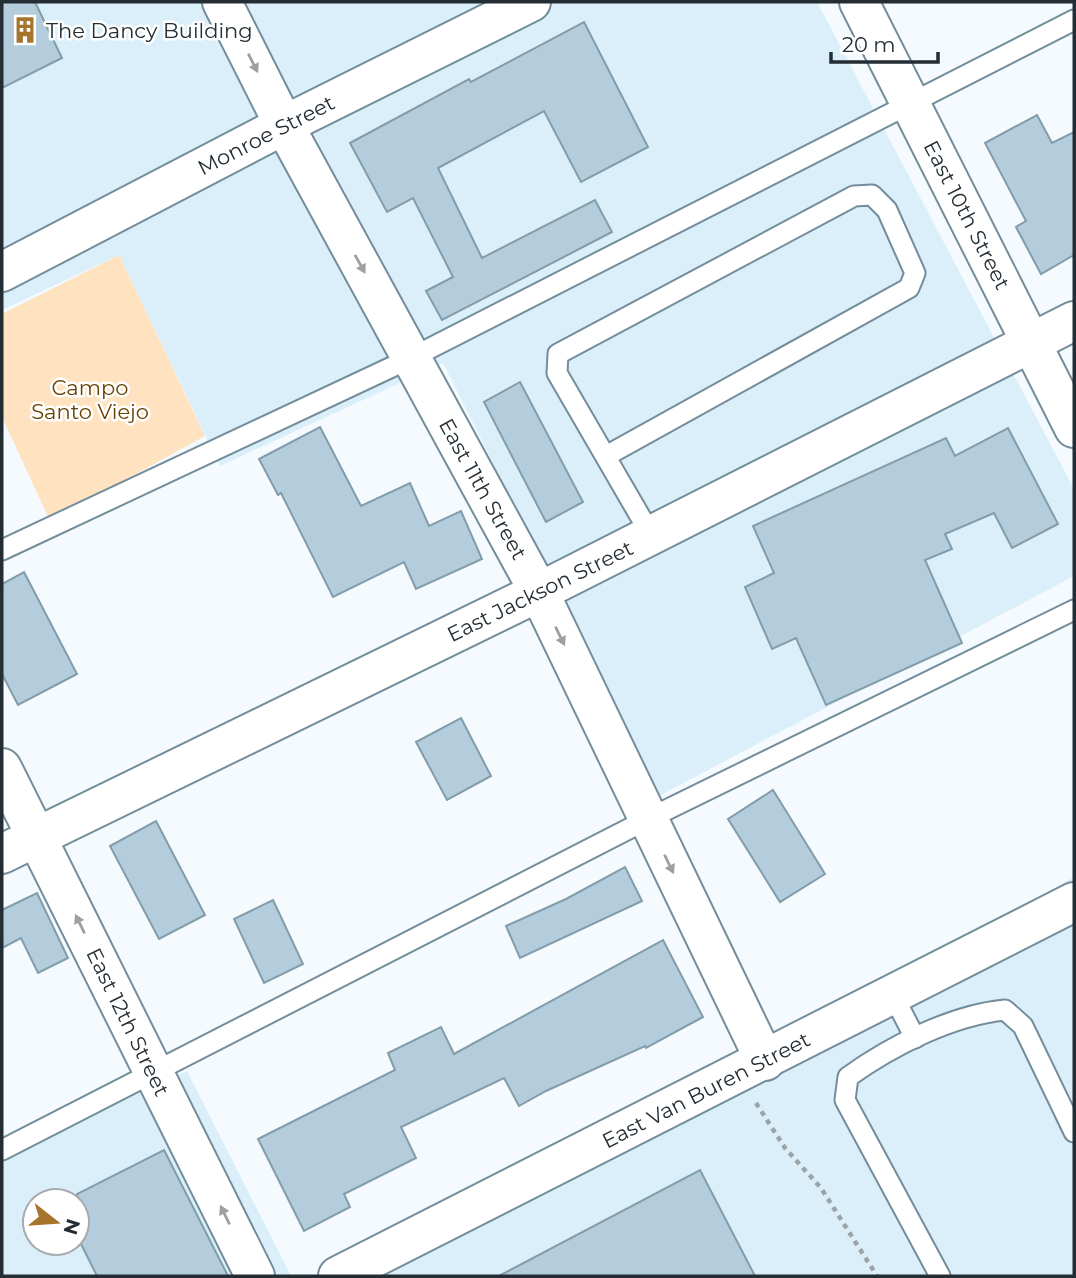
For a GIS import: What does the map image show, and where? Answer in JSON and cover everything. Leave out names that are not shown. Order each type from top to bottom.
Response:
[{"type":"street","name":"East 11th Street","points":[[222,2],[284,125],[539,592],[648,819],[753,1066]]},
{"type":"street","name":"Monroe Street","points":[[2,272],[284,125],[531,2]]},
{"type":"street","name":"East 10th Street","points":[[859,2],[1074,428]]},
{"type":"street","name":"East Jackson Street","points":[[2,854],[539,592],[1074,321]]},
{"type":"street","name":"East 12th Street","points":[[2,768],[255,1276]]},
{"type":"street","name":"East Van Buren Street","points":[[338,1276],[1074,902]]},
{"type":"lane","points":[[2,550],[411,358],[1074,20]]},
{"type":"lane","points":[[606,456],[909,288],[915,273],[887,210],[872,195],[854,196],[558,354],[558,373],[651,535]]},
{"type":"lane","points":[[2,1150],[648,819],[1074,610]]},
{"type":"lane","points":[[893,995],[915,1038]]},
{"type":"lane","points":[[940,1276],[845,1100],[848,1077],[874,1058],[915,1038],[983,1013],[1005,1010],[1023,1026],[1074,1132]]},
{"type":"path","points":[[753,1066],[760,1111],[785,1148],[821,1188],[877,1276]]},
{"type":"shaded area","points":[[2,2],[817,2],[1074,489],[1074,576],[659,796],[443,363],[220,466],[119,255],[2,310]]},
{"type":"shaded area","points":[[1074,877],[1074,1276],[386,1276]]},
{"type":"shaded area","points":[[187,1071],[291,1276],[2,1276],[2,1148]]},
{"type":"green space","name":"Campo Santo Viejo","points":[[119,255],[205,436],[50,521],[2,417],[2,314]]},
{"type":"building","name":"The Dancy Building","points":[[2,2],[35,2],[62,58],[2,88]]},
{"type":"building","points":[[584,22],[648,147],[581,182],[544,111],[438,168],[482,258],[595,200],[612,232],[442,320],[426,291],[453,277],[413,198],[387,212],[350,143],[469,79],[471,82]]},
{"type":"building","points":[[1037,115],[1052,143],[1074,132],[1074,255],[1041,274],[1016,227],[1026,221],[985,143]]},
{"type":"building","points":[[520,382],[583,502],[546,522],[484,402]]},
{"type":"building","points":[[320,427],[361,506],[410,483],[429,526],[461,511],[482,559],[416,589],[404,562],[333,597],[281,493],[278,495],[259,459]]},
{"type":"building","points":[[1008,428],[1058,524],[1012,548],[994,513],[945,534],[952,549],[925,560],[962,643],[826,705],[796,638],[772,649],[745,587],[774,573],[753,526],[946,438],[955,456]]},
{"type":"building","points":[[24,572],[77,674],[18,705],[2,674],[2,584]]},
{"type":"building","points":[[461,718],[491,776],[447,800],[416,742]]},
{"type":"building","points":[[773,790],[825,874],[780,902],[728,819]]},
{"type":"building","points":[[156,821],[205,915],[159,939],[110,846]]},
{"type":"building","points":[[625,867],[642,901],[520,958],[506,926],[566,899]]},
{"type":"building","points":[[37,893],[68,958],[38,973],[21,938],[2,948],[2,910]]},
{"type":"building","points":[[273,900],[303,964],[264,983],[234,919]]},
{"type":"building","points":[[663,940],[703,1017],[646,1048],[645,1046],[546,1091],[519,1106],[504,1078],[401,1127],[416,1158],[344,1194],[350,1207],[304,1231],[258,1139],[395,1070],[388,1053],[441,1027],[454,1054]]},
{"type":"building","points":[[164,1150],[228,1276],[97,1276],[88,1257],[91,1257],[91,1187]]},
{"type":"building","points":[[700,1170],[755,1276],[499,1276]]},
{"type":"place","name":"The Dancy Building","points":[[25,30]]}]
